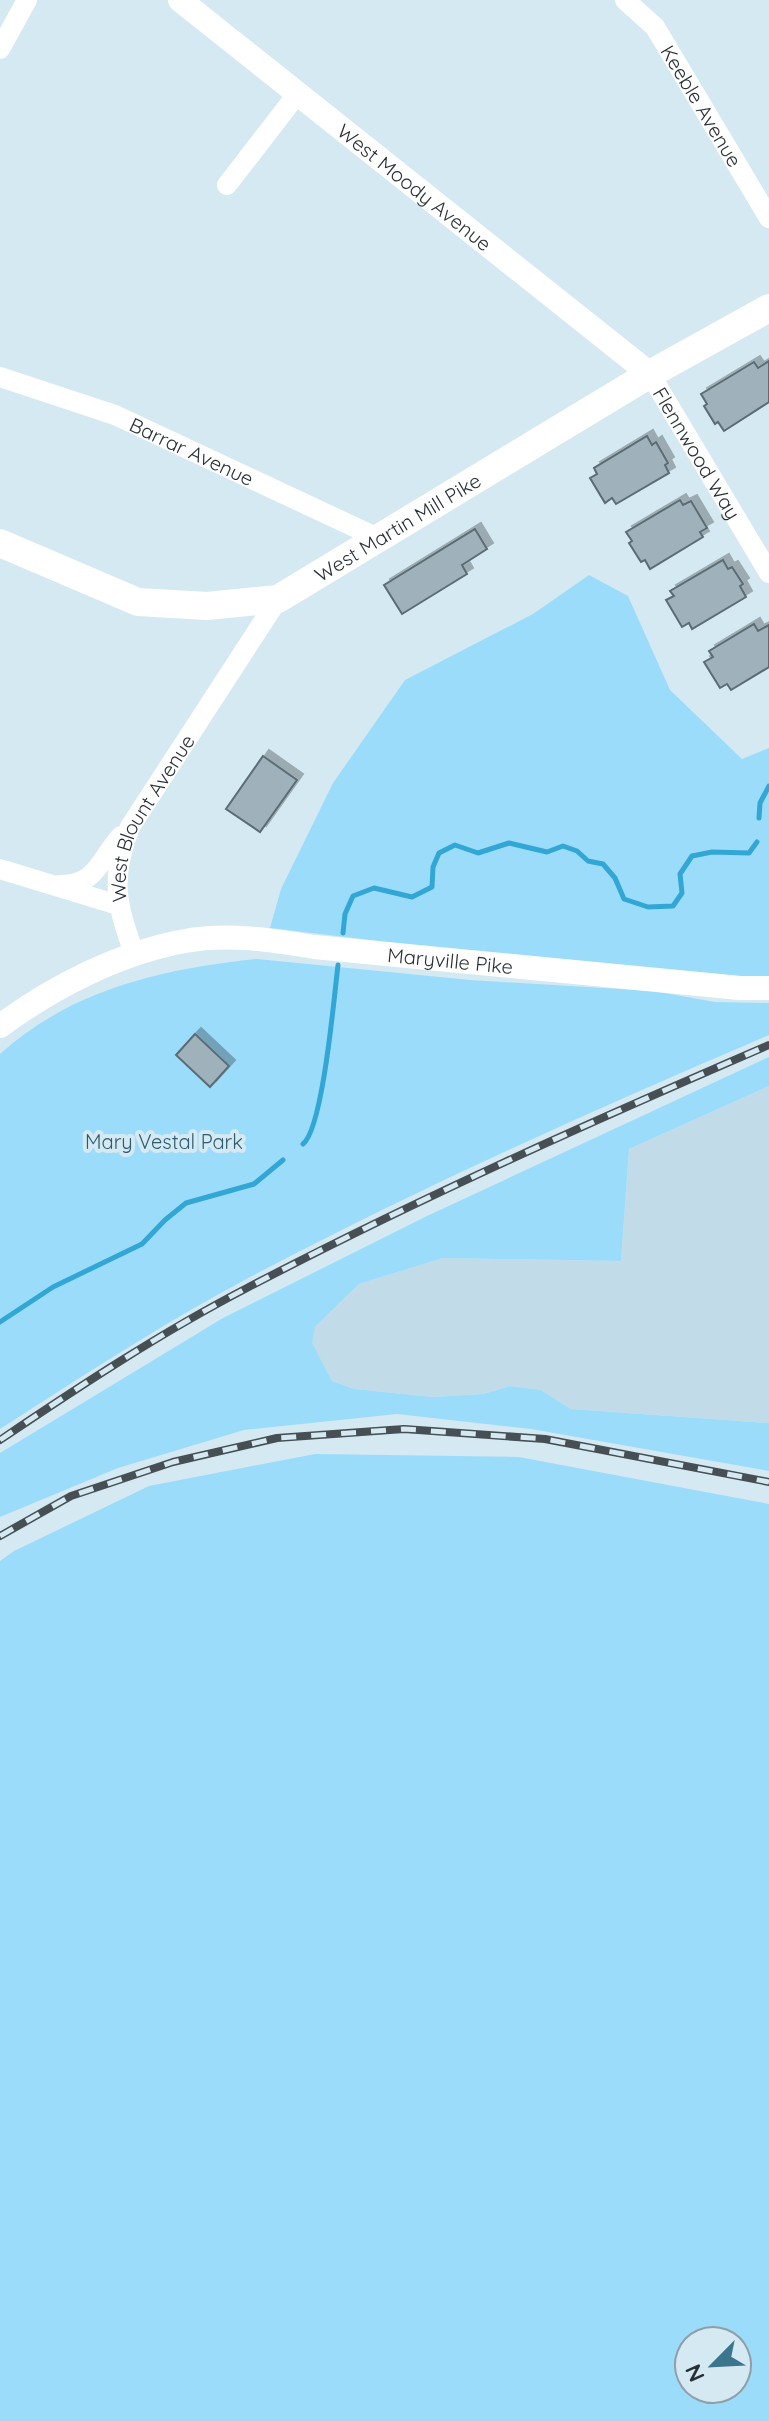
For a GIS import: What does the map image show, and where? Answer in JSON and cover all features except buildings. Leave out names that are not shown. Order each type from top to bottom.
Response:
[{"type":"main road","name":"West Martin Mill Pike","points":[[0,543],[138,602],[207,606],[278,599],[650,374],[769,308]]},
{"type":"street","points":[[0,49],[27,0]]},
{"type":"street","name":"West Moody Avenue","points":[[180,0],[650,374]]},
{"type":"street","name":"Keeble Avenue","points":[[625,0],[655,27],[769,218]]},
{"type":"street","points":[[227,185],[298,93]]},
{"type":"street","name":"Flennwood Way","points":[[650,374],[769,573]]},
{"type":"street","name":"Barrar Avenue","points":[[0,377],[115,415],[380,539]]},
{"type":"street","name":"West Blount Avenue","points":[[135,955],[116,890],[117,869],[130,827],[278,599]]},
{"type":"street","points":[[53,884],[72,885],[86,881],[130,827]]},
{"type":"street","points":[[0,869],[118,905]]},
{"type":"street","name":"Maryville Pike","points":[[135,955],[186,940],[252,938],[314,947],[740,988],[769,988]]},
{"type":"street","points":[[0,1026],[50,992],[135,955]]},
{"type":"shaded area","points":[[769,1086],[769,1423],[571,1409],[541,1390],[510,1386],[483,1394],[433,1397],[355,1389],[332,1381],[311,1343],[315,1327],[359,1284],[443,1258],[621,1261],[629,1149]]},
{"type":"green space","points":[[589,575],[628,596],[670,690],[742,759],[769,748],[769,979],[421,946],[270,928],[281,889],[333,783],[405,680],[533,614]]},
{"type":"green space","name":"Mary Vestal Park","points":[[257,959],[470,980],[653,991],[715,1002],[769,1003],[769,1035],[509,1150],[317,1242],[189,1311],[0,1429],[0,1054],[57,1013],[120,986],[187,969]]},
{"type":"green space","points":[[769,1057],[769,1086],[629,1149],[621,1261],[443,1258],[359,1284],[315,1327],[312,1343],[332,1381],[355,1389],[433,1397],[483,1394],[510,1386],[541,1390],[571,1409],[769,1423],[769,1471],[531,1429],[397,1414],[244,1430],[118,1468],[0,1517],[0,1453],[223,1318],[427,1216]]},
{"type":"green space","points":[[315,1454],[519,1457],[769,1504],[769,2421],[0,2421],[0,1561],[14,1551],[149,1486]]},
{"type":"waterway","points":[[759,818],[760,803],[769,786]]},
{"type":"waterway","points":[[343,933],[345,914],[353,896],[374,888],[412,897],[432,887],[433,867],[439,853],[455,845],[478,853],[509,843],[547,852],[563,846],[577,851],[588,861],[603,864],[615,878],[624,899],[648,907],[673,906],[682,893],[680,874],[692,856],[712,852],[749,853],[757,842]]},
{"type":"waterway","points":[[303,1144],[310,1133],[322,1089],[338,965]]},
{"type":"waterway","points":[[0,1322],[53,1287],[142,1244],[186,1203],[254,1184],[283,1160]]},
{"type":"railway","points":[[0,1440],[153,1341],[247,1288],[506,1162],[769,1045]]},
{"type":"railway","points":[[0,1536],[71,1496],[173,1462],[277,1438],[404,1429],[545,1439],[769,1482]]}]
